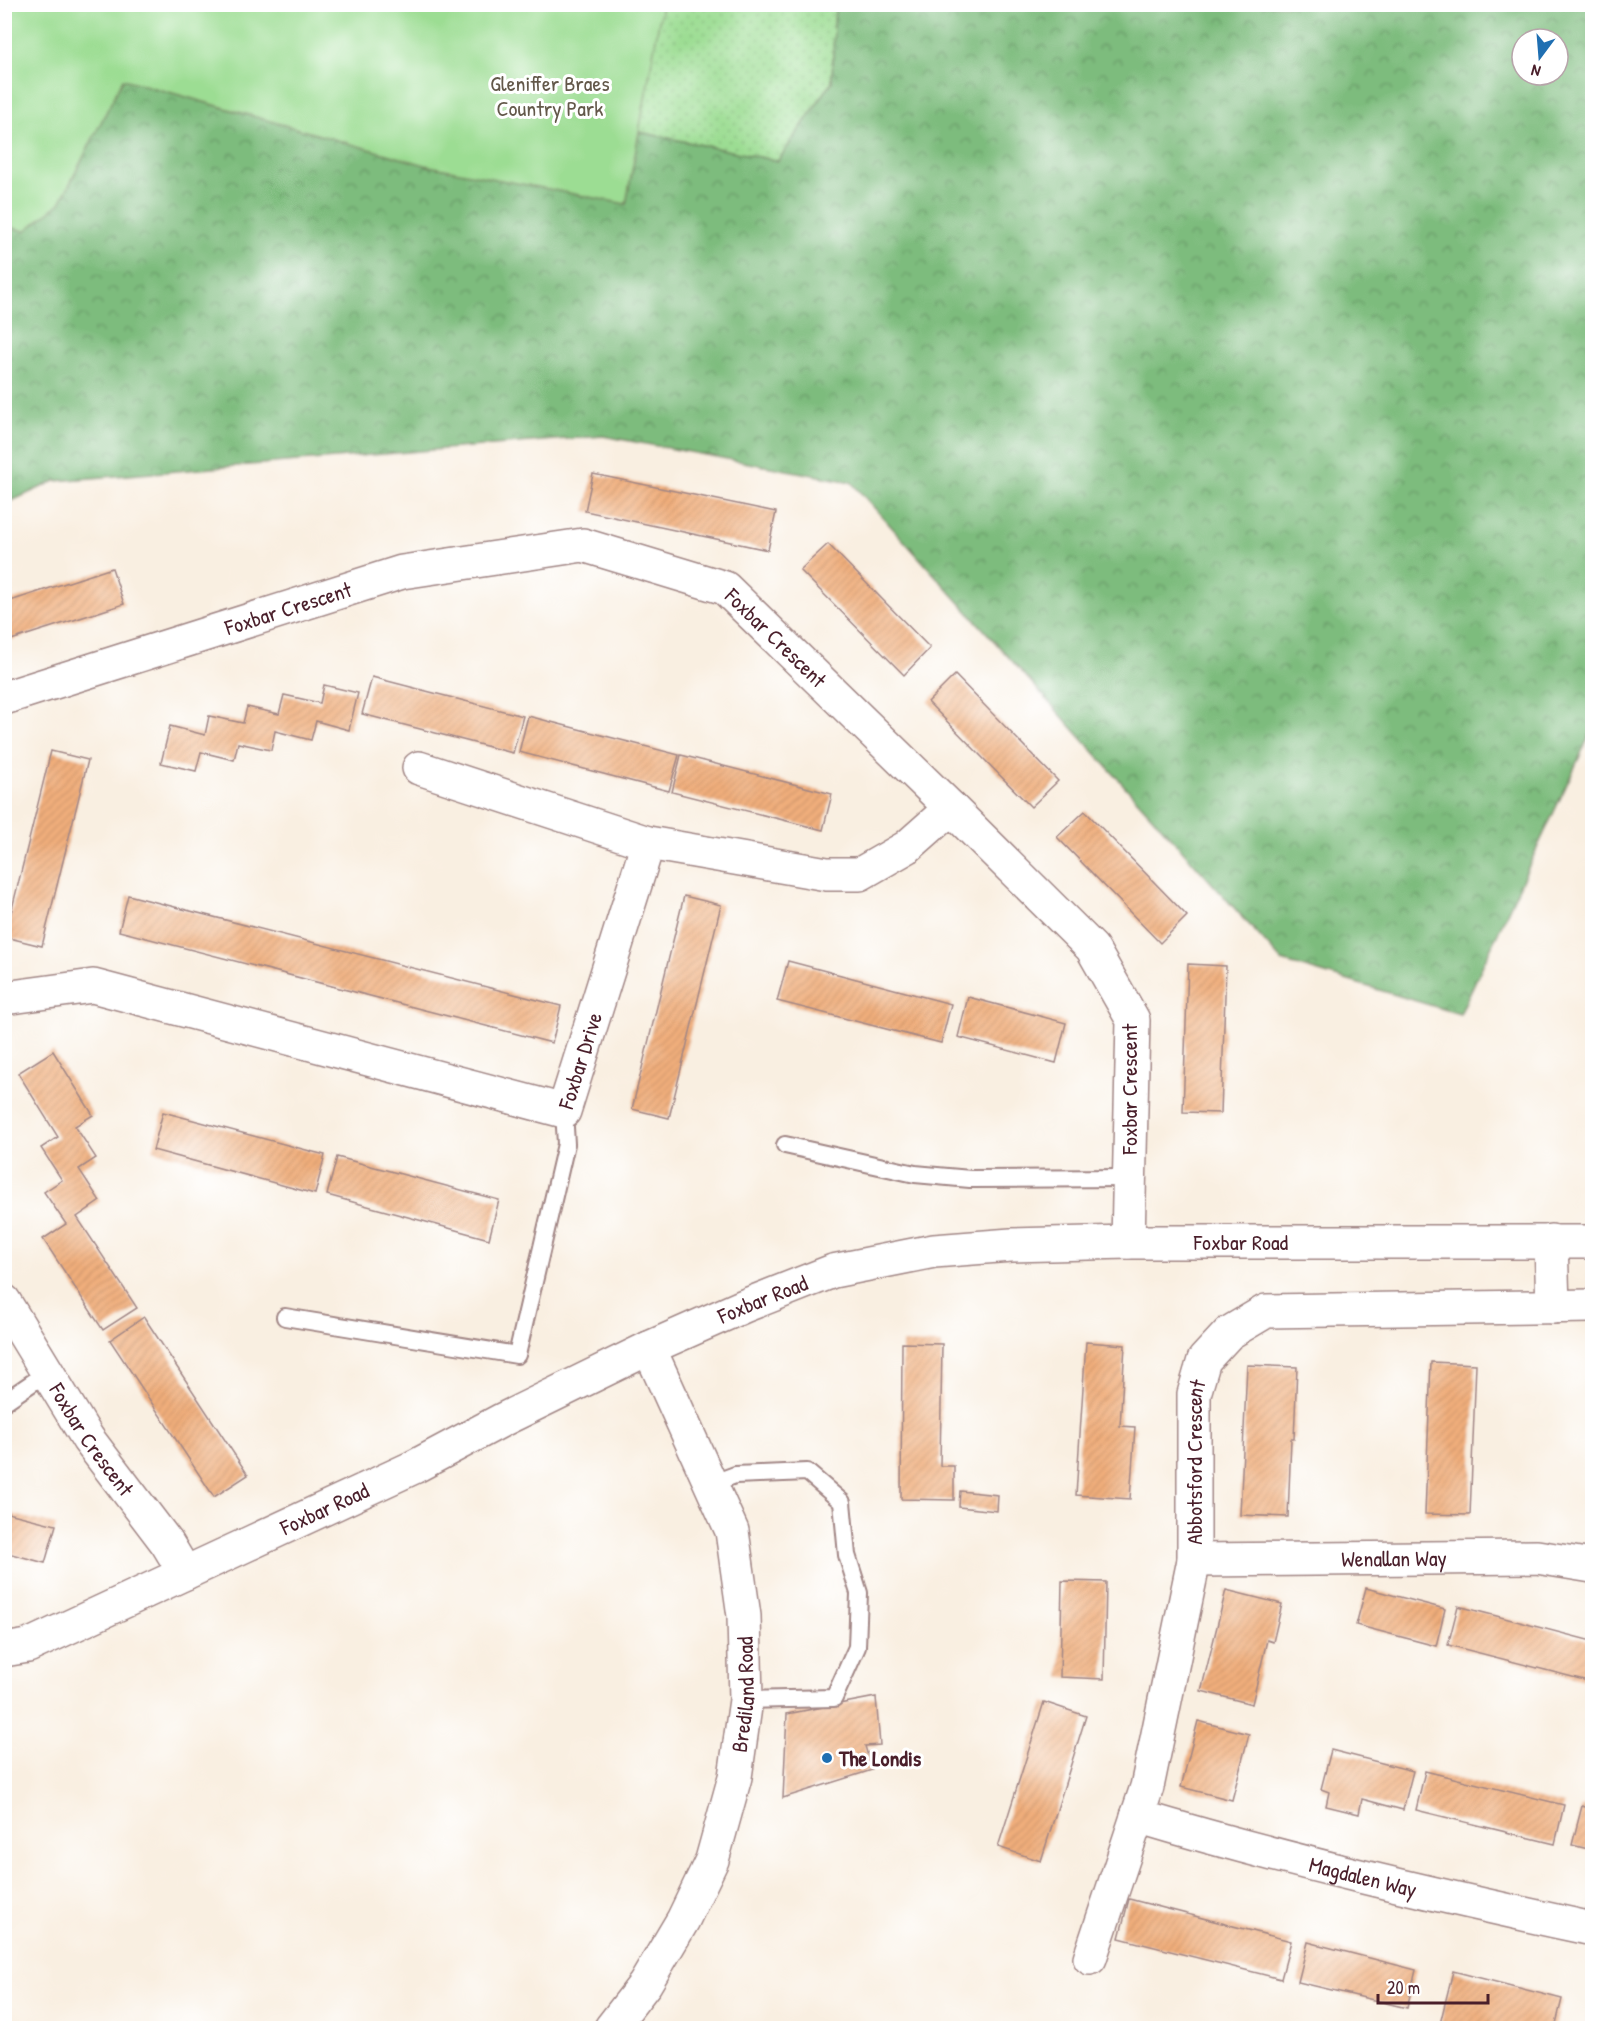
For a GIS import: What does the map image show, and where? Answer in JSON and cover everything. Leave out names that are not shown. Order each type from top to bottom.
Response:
[{"type":"street","name":"Foxbar Crescent","points":[[4,698],[402,572],[583,545],[725,588],[1092,948],[1133,1020],[1128,1242]]},
{"type":"street","points":[[419,768],[648,843],[827,874],[860,874],[907,847],[951,808]]},
{"type":"street","name":"Foxbar Drive","points":[[4,998],[93,986],[564,1111],[648,843]]},
{"type":"street","points":[[1551,1241],[1553,1307]]},
{"type":"street","name":"Foxbar Road","points":[[4,1650],[28,1646],[414,1467],[502,1420],[649,1348],[744,1306],[833,1271],[934,1251],[1011,1245],[1128,1242],[1593,1242]]},
{"type":"street","name":"Foxbar Crescent","points":[[4,1301],[88,1439],[167,1543],[185,1573]]},
{"type":"street","name":"Abbotsford Crescent","points":[[1090,1958],[1148,1787],[1194,1560],[1194,1394],[1204,1360],[1229,1332],[1266,1311],[1593,1306]]},
{"type":"street","name":"Brediland Road","points":[[611,2028],[645,1984],[683,1920],[712,1860],[735,1777],[746,1700],[744,1616],[732,1531],[649,1348]]},
{"type":"street","name":"Wenallan Way","points":[[1194,1560],[1537,1557],[1593,1566]]},
{"type":"street","name":"Magdalen Way","points":[[1137,1816],[1445,1898],[1593,1929]]},
{"type":"lane","points":[[285,1317],[517,1355],[566,1144],[564,1111]]},
{"type":"lane","points":[[785,1145],[915,1174],[970,1179],[1129,1178]]},
{"type":"lane","points":[[4,1402],[48,1372]]},
{"type":"lane","points":[[711,1484],[735,1474],[807,1472],[842,1502],[847,1555],[859,1593],[857,1647],[834,1698],[746,1700]]},
{"type":"green space","name":"Gleniffer Braes Country Park","points":[[5,4],[662,5],[626,204],[429,166],[123,79],[60,203],[25,231],[5,226]]},
{"type":"green space","name":"Gleniffer Braes Country Park","points":[[5,5],[835,5],[832,82],[778,161],[639,132],[5,226]]},
{"type":"green space","points":[[835,5],[1592,5],[1592,730],[1460,1014],[1282,961],[851,482],[603,436],[55,481],[5,504],[5,226],[25,231],[60,203],[123,79],[429,166],[626,204],[639,132],[778,161],[832,82]]},
{"type":"building","points":[[593,474],[776,512],[768,550],[585,511]]},
{"type":"building","points":[[828,544],[930,648],[904,675],[800,570]]},
{"type":"building","points":[[112,568],[124,604],[11,640],[4,619],[4,603]]},
{"type":"building","points":[[955,675],[1058,781],[1031,807],[928,702]]},
{"type":"building","points":[[372,677],[523,716],[513,753],[362,714]]},
{"type":"building","points":[[324,685],[358,693],[349,730],[316,721],[311,740],[275,731],[271,750],[238,743],[234,760],[201,752],[196,771],[161,763],[170,726],[205,735],[209,716],[243,723],[247,707],[279,714],[284,695],[320,703]]},
{"type":"building","points":[[528,716],[679,755],[669,791],[519,752]]},
{"type":"building","points":[[51,751],[88,760],[42,946],[5,937]]},
{"type":"building","points":[[681,755],[832,794],[823,830],[672,792]]},
{"type":"building","points":[[1085,811],[1187,916],[1160,943],[1057,837]]},
{"type":"building","points":[[128,895],[561,1006],[552,1043],[119,931]]},
{"type":"building","points":[[684,896],[721,905],[669,1118],[632,1109]]},
{"type":"building","points":[[788,961],[951,1004],[941,1043],[777,1001]]},
{"type":"building","points":[[1188,964],[1226,966],[1221,1113],[1183,1112]]},
{"type":"building","points":[[968,997],[1066,1023],[1056,1063],[958,1037]]},
{"type":"building","points":[[53,1051],[93,1115],[75,1126],[96,1158],[79,1169],[100,1201],[77,1217],[137,1308],[103,1330],[43,1239],[66,1224],[44,1192],[62,1180],[41,1148],[58,1137],[18,1073]]},
{"type":"building","points":[[163,1112],[325,1155],[315,1194],[153,1150]]},
{"type":"building","points":[[337,1157],[499,1200],[489,1239],[327,1195]]},
{"type":"building","points":[[144,1317],[248,1475],[214,1497],[110,1340]]},
{"type":"building","points":[[1086,1342],[1125,1345],[1120,1426],[1135,1427],[1130,1499],[1076,1495]]},
{"type":"building","points":[[902,1343],[942,1344],[940,1466],[954,1466],[954,1500],[901,1499]]},
{"type":"building","points":[[1431,1362],[1476,1364],[1470,1515],[1425,1514]]},
{"type":"building","points":[[1247,1365],[1297,1367],[1288,1517],[1240,1515]]},
{"type":"building","points":[[960,1491],[998,1495],[997,1511],[959,1507]]},
{"type":"building","points":[[4,1512],[56,1525],[45,1563],[4,1552]]},
{"type":"building","points":[[1062,1581],[1106,1582],[1104,1679],[1060,1677]]},
{"type":"building","points":[[1366,1588],[1445,1609],[1436,1646],[1356,1625]]},
{"type":"building","points":[[1226,1590],[1282,1604],[1273,1642],[1267,1640],[1252,1704],[1201,1691]]},
{"type":"building","points":[[1458,1606],[1592,1641],[1592,1682],[1448,1645]]},
{"type":"building","name":"The Londis","points":[[876,1697],[880,1745],[865,1746],[872,1770],[783,1798],[787,1714]]},
{"type":"building","points":[[1044,1702],[1086,1716],[1041,1861],[998,1847]]},
{"type":"building","points":[[1198,1721],[1249,1734],[1232,1800],[1181,1787]]},
{"type":"building","points":[[1331,1750],[1413,1771],[1403,1810],[1362,1799],[1359,1814],[1326,1806],[1329,1792],[1321,1789]]},
{"type":"building","points":[[1425,1771],[1564,1805],[1555,1844],[1416,1810]]},
{"type":"building","points":[[1582,1806],[1592,1809],[1592,1850],[1572,1845]]},
{"type":"building","points":[[1129,1899],[1291,1941],[1281,1979],[1119,1938]]},
{"type":"building","points":[[1308,1942],[1416,1970],[1407,2008],[1298,1982]]},
{"type":"building","points":[[1453,1971],[1562,1999],[1555,2028],[1459,2028],[1440,2024]]},
{"type":"place","name":"The Londis","points":[[827,1758]]}]
